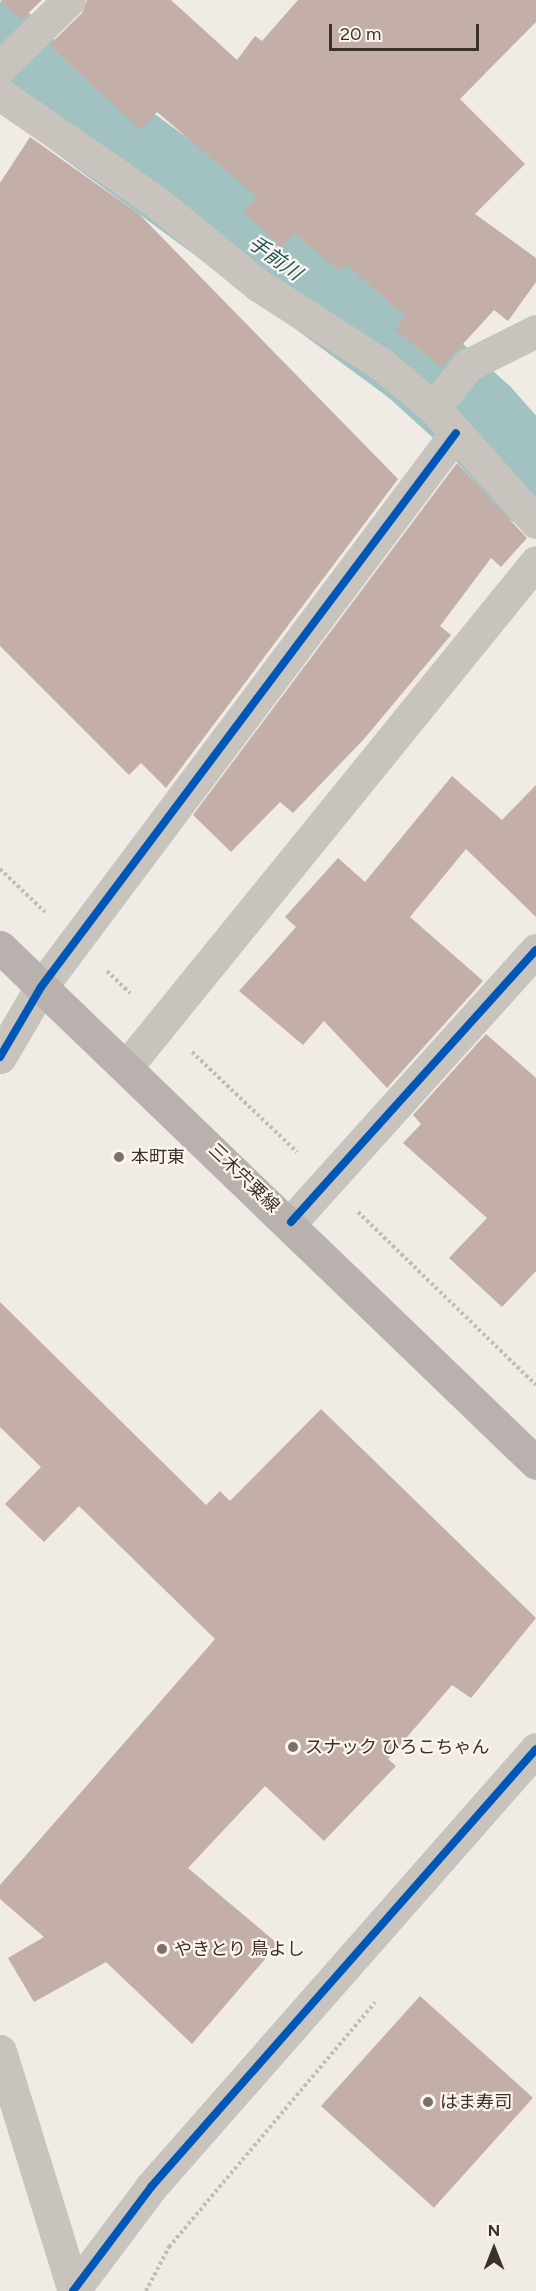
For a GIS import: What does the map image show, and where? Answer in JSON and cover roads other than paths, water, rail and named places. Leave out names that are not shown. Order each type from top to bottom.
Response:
[{"type":"main road","name":"三木宍粟線","points":[[0,947],[291,1222],[536,1463]]},
{"type":"street","points":[[10,57],[69,0]]},
{"type":"street","points":[[0,94],[155,201],[258,285],[381,364],[434,408],[536,522]]},
{"type":"street","points":[[434,408],[468,365],[536,331]]},
{"type":"street","points":[[0,1057],[41,987],[456,433]]},
{"type":"street","points":[[127,1066],[536,562]]},
{"type":"street","points":[[291,1222],[536,950]]},
{"type":"street","points":[[74,2291],[151,2187],[536,1749]]},
{"type":"street","points":[[0,2051],[74,2291]]},
{"type":"waterway","name":"手前川","points":[[0,47],[23,73],[414,360],[478,418],[536,483]]},
{"type":"place","name":"本町東","points":[[119,1157]]},
{"type":"place","name":"スナック ひろこちゃん","points":[[293,1747]]},
{"type":"place","name":"やきとり 鳥よし","points":[[162,1949]]},
{"type":"place","name":"はま寿司","points":[[428,2102]]}]
